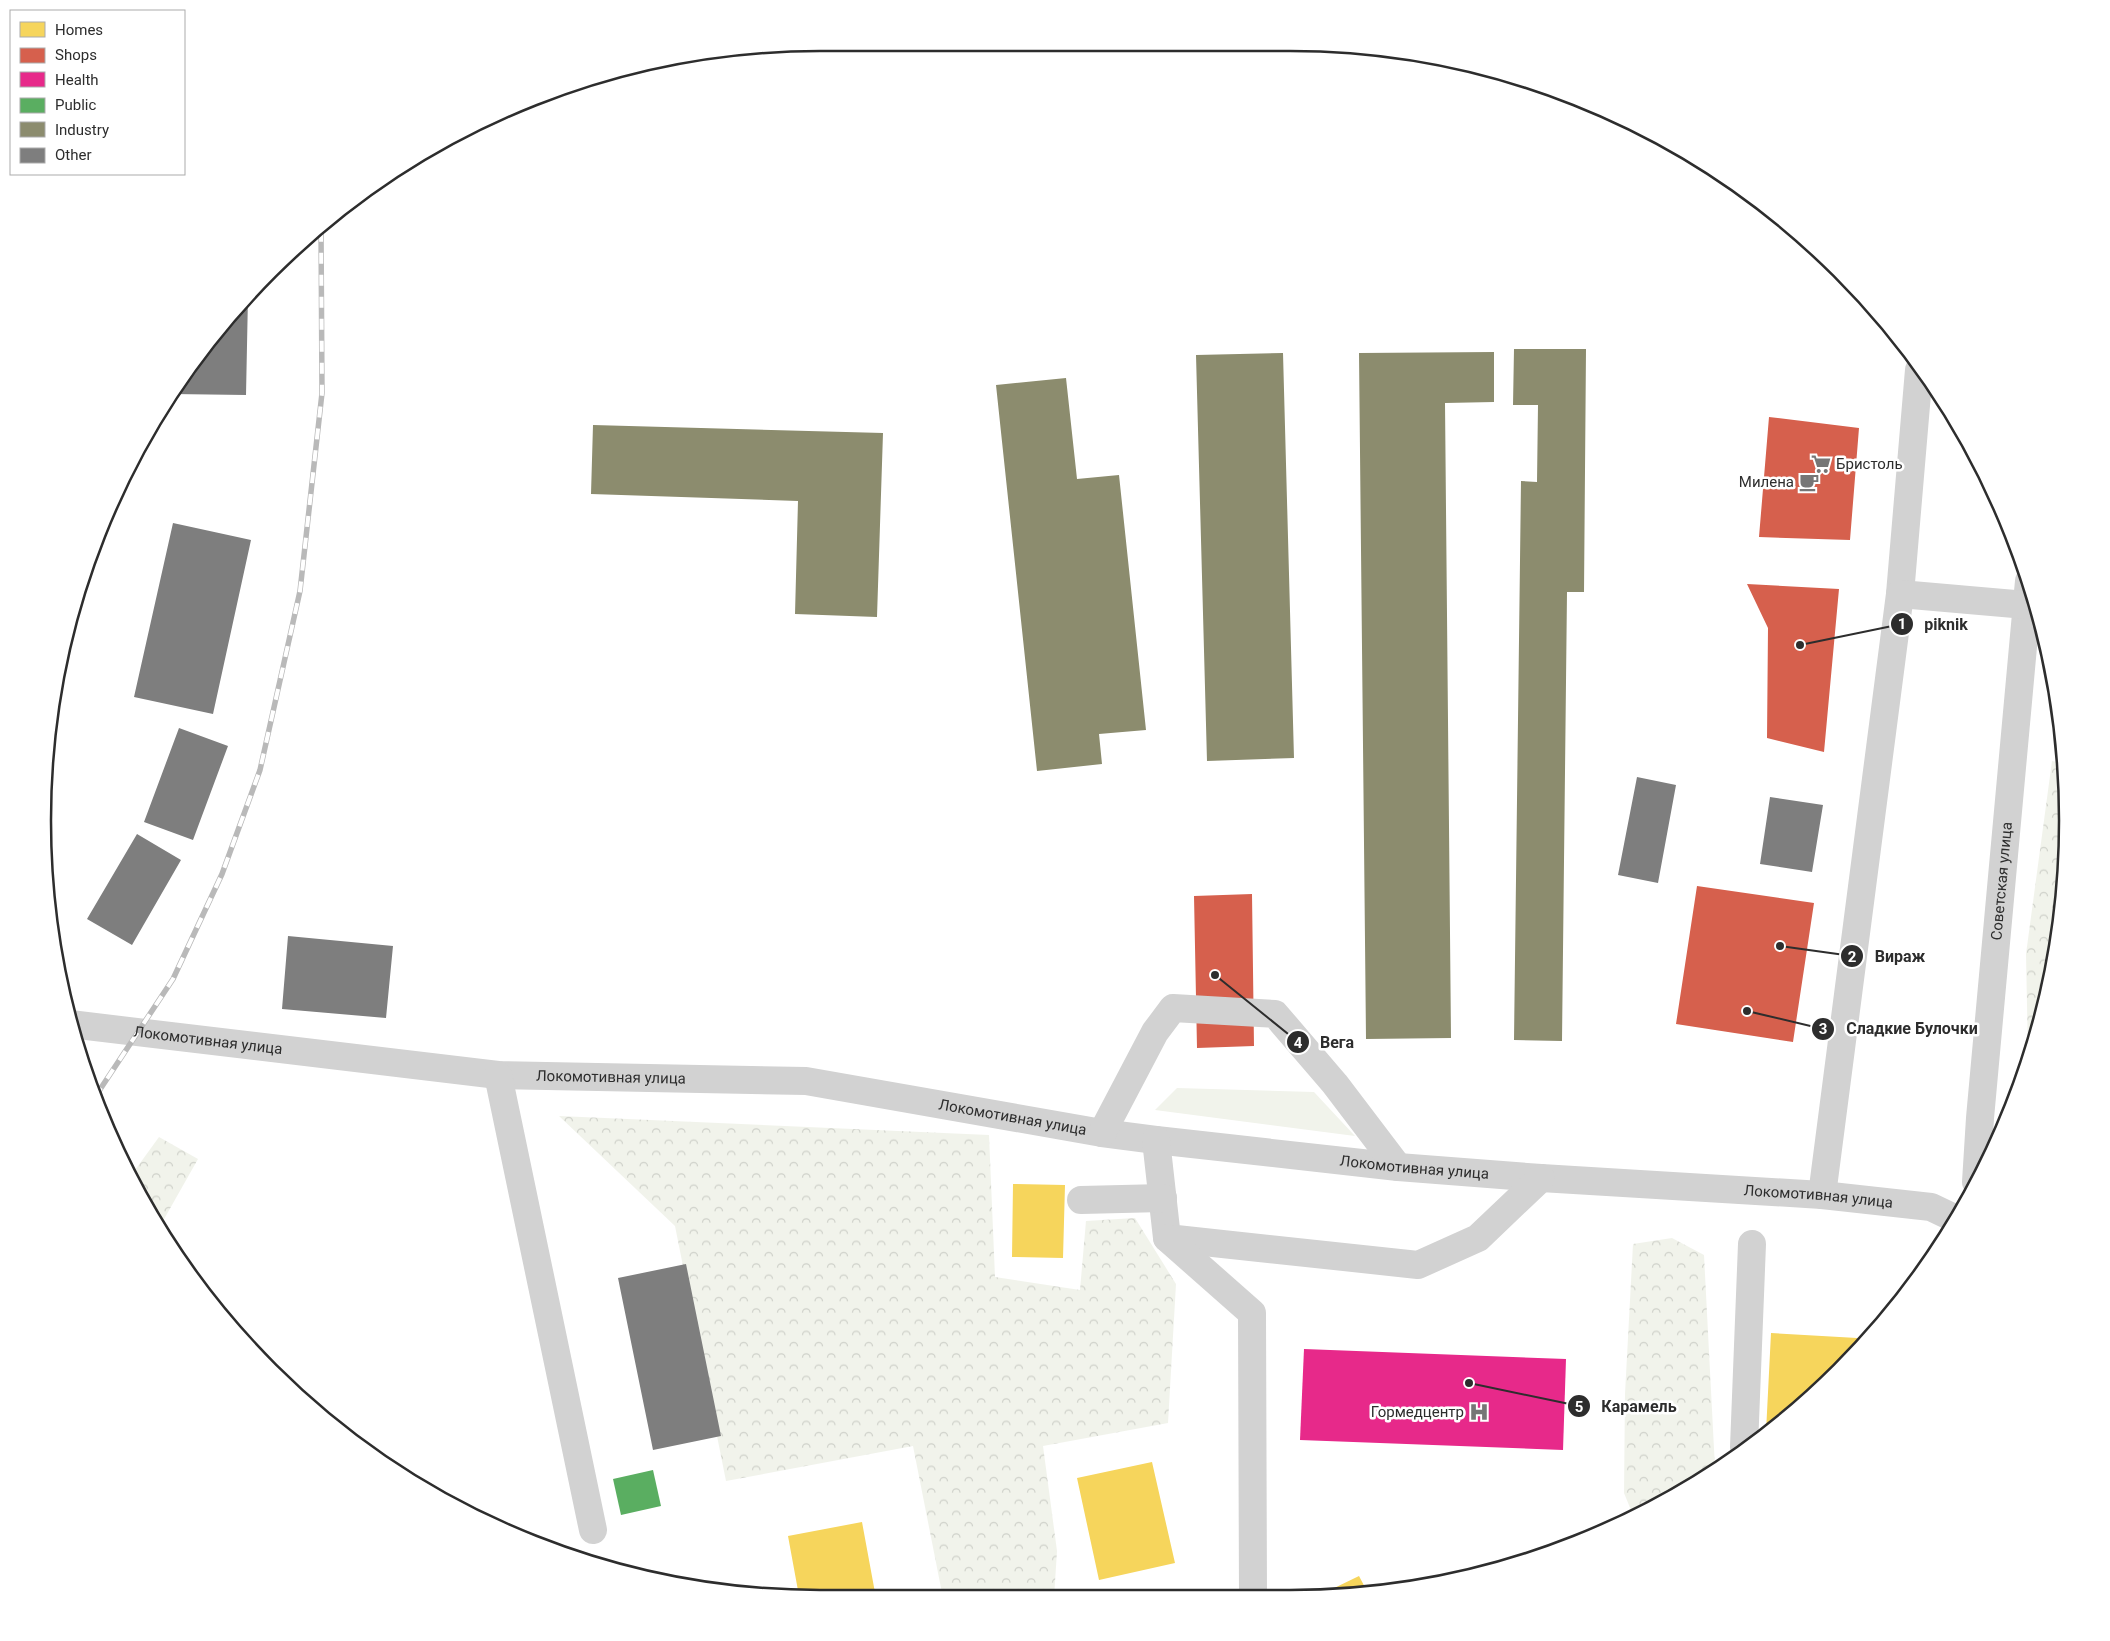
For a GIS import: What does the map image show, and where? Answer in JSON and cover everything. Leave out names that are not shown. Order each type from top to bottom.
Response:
[{"type":"street","points":[[1822,1195],[1900,594],[1918,378]]},
{"type":"street","points":[[1900,594],[2024,593]]},
{"type":"street","name":"Советская улица","points":[[1977,1165],[2026,600]]},
{"type":"street","points":[[1102,1133],[1155,1032],[1173,1008],[1275,1014],[1336,1084],[1398,1167]]},
{"type":"street","name":"Локомотивная улица","points":[[79,1025],[498,1075],[806,1081],[1102,1133],[1156,1140],[1398,1167],[1540,1178],[1822,1195],[1931,1207],[1949,1216]]},
{"type":"street","points":[[498,1075],[593,1530]]},
{"type":"street","points":[[1156,1140],[1167,1238],[1252,1313],[1253,1590]]},
{"type":"street","points":[[1167,1238],[1418,1265],[1478,1238],[1540,1178]]},
{"type":"street","points":[[1081,1200],[1163,1198]]},
{"type":"street","points":[[1744,1441],[1752,1244]]},
{"type":"green space","points":[[2052,761],[2056,762],[2057,770],[2059,820],[2057,871],[2044,971],[2028,1037],[2026,954]]},
{"type":"green space","points":[[1177,1088],[1314,1092],[1355,1136],[1155,1110]]},
{"type":"green space","points":[[559,1116],[989,1135],[995,1277],[1080,1290],[1086,1221],[1135,1218],[1176,1284],[1168,1423],[1043,1446],[1057,1551],[1055,1590],[941,1590],[913,1446],[726,1481],[675,1226]]},
{"type":"green space","points":[[159,1137],[198,1159],[163,1220],[135,1169]]},
{"type":"green space","points":[[1672,1238],[1704,1255],[1715,1461],[1674,1487],[1631,1510],[1624,1493],[1625,1394],[1633,1244]]},
{"type":"building: Homes","points":[[1013,1184],[1065,1185],[1063,1258],[1012,1257]]},
{"type":"building: Homes","points":[[1771,1333],[1857,1338],[1797,1399],[1766,1424]]},
{"type":"building: Homes","points":[[1152,1462],[1175,1563],[1099,1580],[1077,1478]]},
{"type":"building: Homes","points":[[862,1522],[875,1590],[798,1589],[788,1536]]},
{"type":"building: Homes","points":[[1359,1576],[1364,1586],[1340,1588],[1334,1588]]},
{"type":"building: Shops","name":"Милена","points":[[1769,417],[1859,428],[1850,540],[1759,537]]},
{"type":"building: Shops","points":[[1747,584],[1839,589],[1824,752],[1767,738],[1768,628]]},
{"type":"building: Shops","points":[[1697,886],[1814,903],[1793,1042],[1676,1024]]},
{"type":"building: Shops","points":[[1252,894],[1254,1046],[1197,1048],[1194,896]]},
{"type":"building: Health","points":[[1304,1349],[1566,1359],[1563,1450],[1300,1440]]},
{"type":"building: Public","points":[[653,1470],[661,1506],[621,1515],[613,1479]]},
{"type":"building: Industry","points":[[1514,349],[1586,349],[1584,592],[1567,592],[1562,1041],[1514,1040],[1521,481],[1537,482],[1538,405],[1513,405]]},
{"type":"building: Industry","points":[[1494,352],[1494,402],[1445,403],[1451,1038],[1366,1039],[1359,353]]},
{"type":"building: Industry","points":[[1283,353],[1294,758],[1207,761],[1196,355]]},
{"type":"building: Industry","points":[[1066,378],[1077,479],[1119,475],[1146,730],[1099,734],[1102,764],[1037,771],[996,385]]},
{"type":"building: Industry","points":[[593,425],[883,433],[877,617],[795,614],[798,501],[591,494]]},
{"type":"building: Other","points":[[248,307],[246,395],[180,394],[210,352]]},
{"type":"building: Other","points":[[173,523],[251,540],[213,714],[134,697]]},
{"type":"building: Other","points":[[179,728],[228,746],[193,840],[144,822]]},
{"type":"building: Other","points":[[1637,777],[1676,785],[1658,883],[1618,875]]},
{"type":"building: Other","points":[[1770,797],[1823,805],[1812,872],[1760,864]]},
{"type":"building: Other","points":[[137,834],[181,860],[132,945],[87,919]]},
{"type":"building: Other","points":[[288,936],[393,946],[386,1018],[282,1009]]},
{"type":"building: Other","points":[[686,1264],[721,1436],[653,1450],[618,1278]]},
{"type":"railway","points":[[100,1089],[173,979],[222,874],[260,770],[300,591],[322,393],[321,235]]},
{"type":"place","name":"Бристоль","points":[[1821,464]]},
{"type":"place","name":"Милена","points":[[1809,482]]},
{"type":"place","name":"piknik","points":[[1800,645]]},
{"type":"place","name":"Вираж","points":[[1780,946]]},
{"type":"place","name":"Вега","points":[[1215,975]]},
{"type":"place","name":"Сладкие Булочки","points":[[1747,1011]]},
{"type":"place","name":"Карамель","points":[[1469,1383]]},
{"type":"place","name":"Гормедцентр","points":[[1479,1412]]}]
